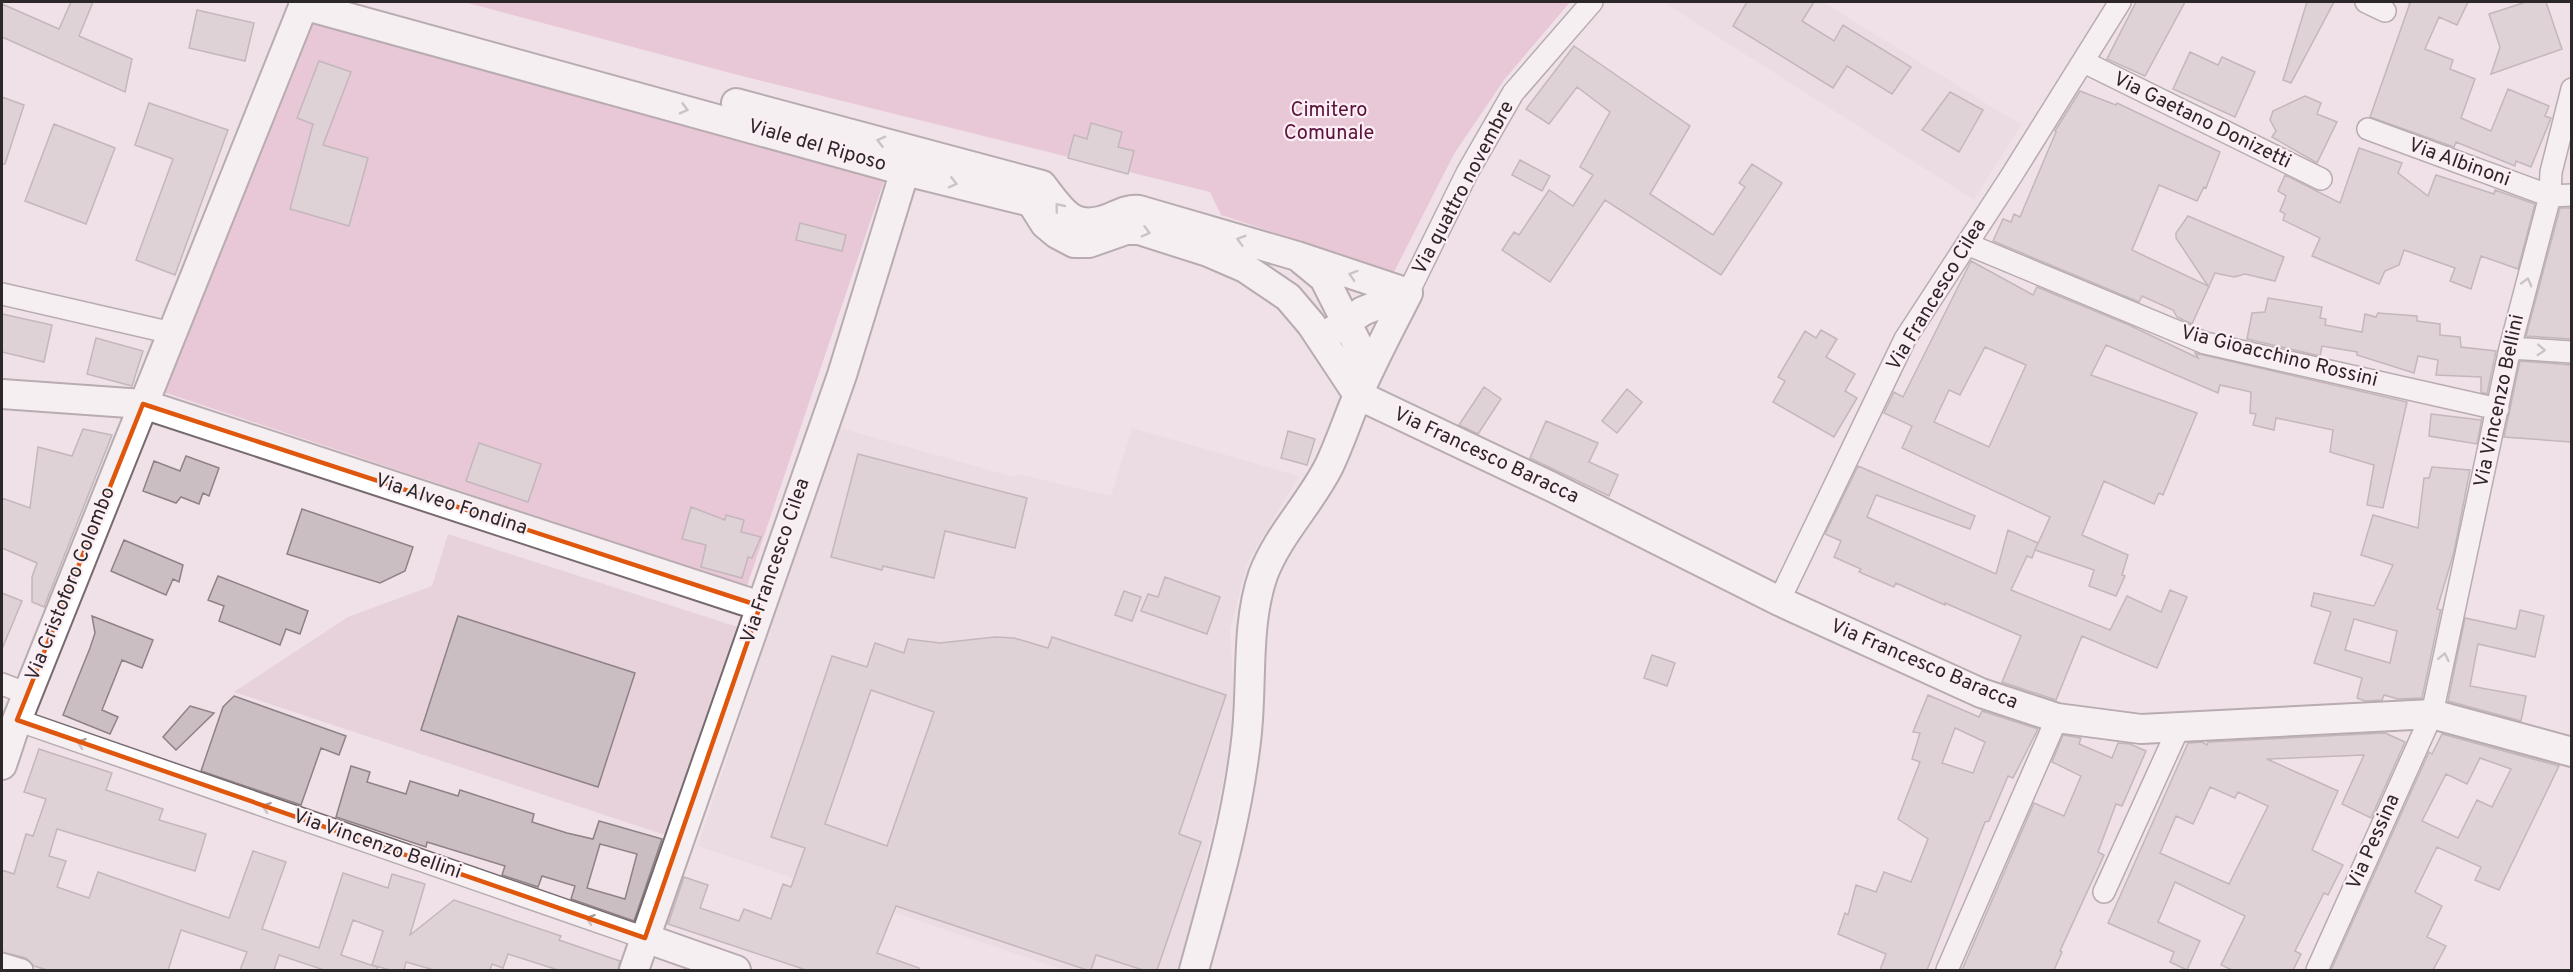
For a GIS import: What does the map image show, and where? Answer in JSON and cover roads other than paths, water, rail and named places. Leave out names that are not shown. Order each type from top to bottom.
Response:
[{"type":"street","name":"Viale del Riposo","points":[[355,2],[908,160],[1031,202],[1045,224],[1074,243],[1089,243],[1126,230],[1139,230],[1208,252],[1245,268],[1287,297],[1322,342],[1358,395]]},
{"type":"street","name":"Via quattro novembre","points":[[1408,293],[1467,173],[1513,93],[1592,2]]},
{"type":"street","name":"Via Francesco Cilea","points":[[1779,601],[1905,339],[2084,62],[2120,2]]},
{"type":"street","name":"Viale del Riposo","points":[[304,3],[908,160],[1042,185],[1064,214],[1080,222],[1097,223],[1130,209],[1139,210],[1297,256],[1408,293]]},
{"type":"street","name":"Via Cristoforo Colombo","points":[[2,765],[17,720],[15,689],[143,404],[304,3]]},
{"type":"street","name":"Via Gaetano Donizetti","points":[[2084,62],[2321,179]]},
{"type":"street","name":"Via Vincenzo Bellini","points":[[2432,714],[2510,348],[2550,196],[2551,172],[2571,89]]},
{"type":"street","name":"Via Albinoni","points":[[2367,129],[2550,196]]},
{"type":"street","name":"Via Francesco Cilea","points":[[634,970],[842,375],[908,160]]},
{"type":"street","points":[[2550,196],[2571,195]]},
{"type":"street","name":"Via Gioacchino Rossini","points":[[1967,244],[2205,343],[2498,409]]},
{"type":"street","name":"Viale del Riposo","points":[[1297,256],[1324,278],[1370,369]]},
{"type":"street","points":[[1300,312],[1314,320],[1325,319],[1333,310],[1363,311],[1408,293]]},
{"type":"street","points":[[1194,970],[1227,856],[1239,796],[1247,738],[1252,638],[1264,574],[1282,539],[1328,467],[1358,395],[1408,293]]},
{"type":"street","points":[[2,294],[172,333]]},
{"type":"street","points":[[1322,342],[1340,309]]},
{"type":"street","points":[[2510,348],[2571,352]]},
{"type":"street","name":"Via Alveo Fondina","points":[[2,394],[143,404],[760,606]]},
{"type":"street","name":"Via Francesco Baracca","points":[[1358,395],[1552,487],[1779,601],[1981,693],[2057,718],[2141,729],[2432,714],[2571,752]]},
{"type":"street","name":"Via Pessina","points":[[2317,970],[2432,714]]},
{"type":"street","points":[[1947,970],[2057,718]]},
{"type":"street","name":"Via Vincenzo Bellini","points":[[17,720],[736,970]]},
{"type":"street","points":[[2104,892],[2179,727]]},
{"type":"street","points":[[2,964],[22,970]]},
{"type":"park label","name":"Cimitero Comunale","points":[[1329,122]]}]
